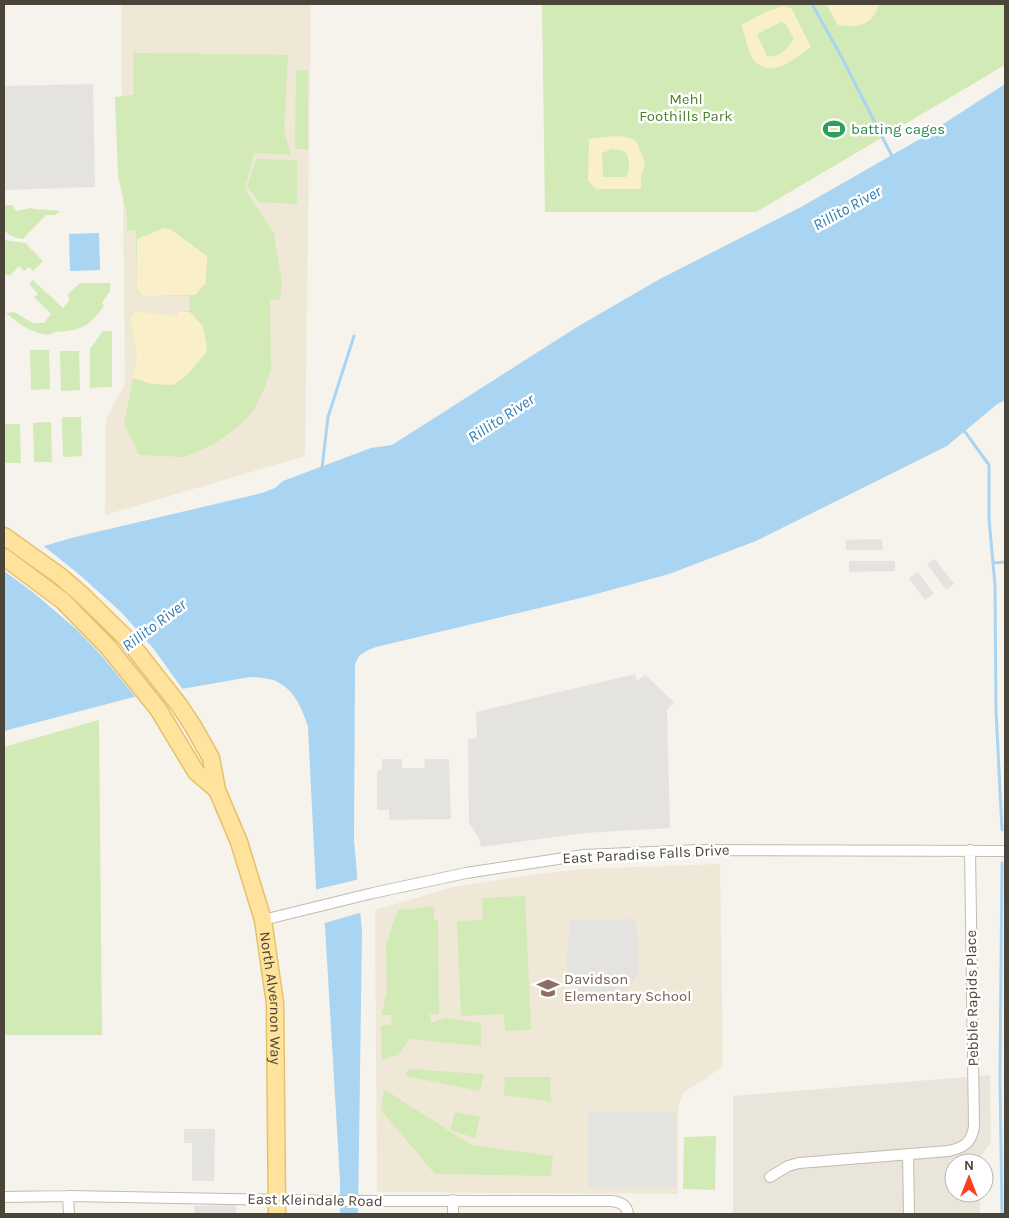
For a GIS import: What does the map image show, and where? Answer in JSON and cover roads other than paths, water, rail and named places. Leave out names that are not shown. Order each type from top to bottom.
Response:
[{"type":"main road","name":"North Alvernon Way","points":[[6,537],[60,576],[105,616],[144,660],[179,705],[210,758],[217,790],[238,842],[263,920],[275,1003],[277,1207]]},
{"type":"main road","name":"North Alvernon Way","points":[[4,557],[38,581],[69,607],[108,647],[158,709],[196,772],[217,790]]},
{"type":"street","name":"East Paradise Falls Drive","points":[[263,920],[373,893],[480,870],[564,857],[698,850],[1005,850]]},
{"type":"street","name":"Pebble Rapids Place","points":[[908,1154],[954,1150],[970,1140],[974,1126],[970,850]]},
{"type":"street","points":[[770,1177],[788,1166],[809,1161],[908,1154],[909,1214]]},
{"type":"street","name":"East Kleindale Road","points":[[4,1197],[68,1196],[277,1207],[338,1201],[612,1201],[619,1202],[626,1210]]},
{"type":"street","points":[[68,1196],[69,1214]]},
{"type":"street","points":[[453,1200],[453,1214]]},
{"type":"water","name":"Rillito River","points":[[1005,84],[1005,400],[996,405],[947,446],[756,541],[669,574],[589,596],[376,647],[363,653],[357,660],[355,664],[354,840],[362,932],[358,1214],[340,1214],[340,1180],[325,926],[316,889],[308,727],[298,703],[291,692],[278,682],[250,677],[130,698],[4,731],[4,558],[71,538],[262,493],[275,488],[283,481],[371,448],[392,445],[577,327],[658,280],[801,207],[920,139]]},
{"type":"water","points":[[99,233],[100,270],[70,271],[69,234]]},
{"type":"waterway","points":[[812,4],[893,158]]},
{"type":"waterway","points":[[322,468],[328,417],[354,336]]},
{"type":"waterway","points":[[963,429],[989,465],[989,519],[995,585],[996,711],[1002,830]]},
{"type":"waterway","points":[[993,563],[1005,562]]},
{"type":"waterway","points":[[1002,863],[1000,1079],[1002,1214]]},
{"type":"place","name":"batting cages","points":[[834,129]]},
{"type":"place","name":"Davidson Elementary School","points":[[548,988]]},
{"type":"park label","name":"Mehl Foothills Park","points":[[686,108]]}]
